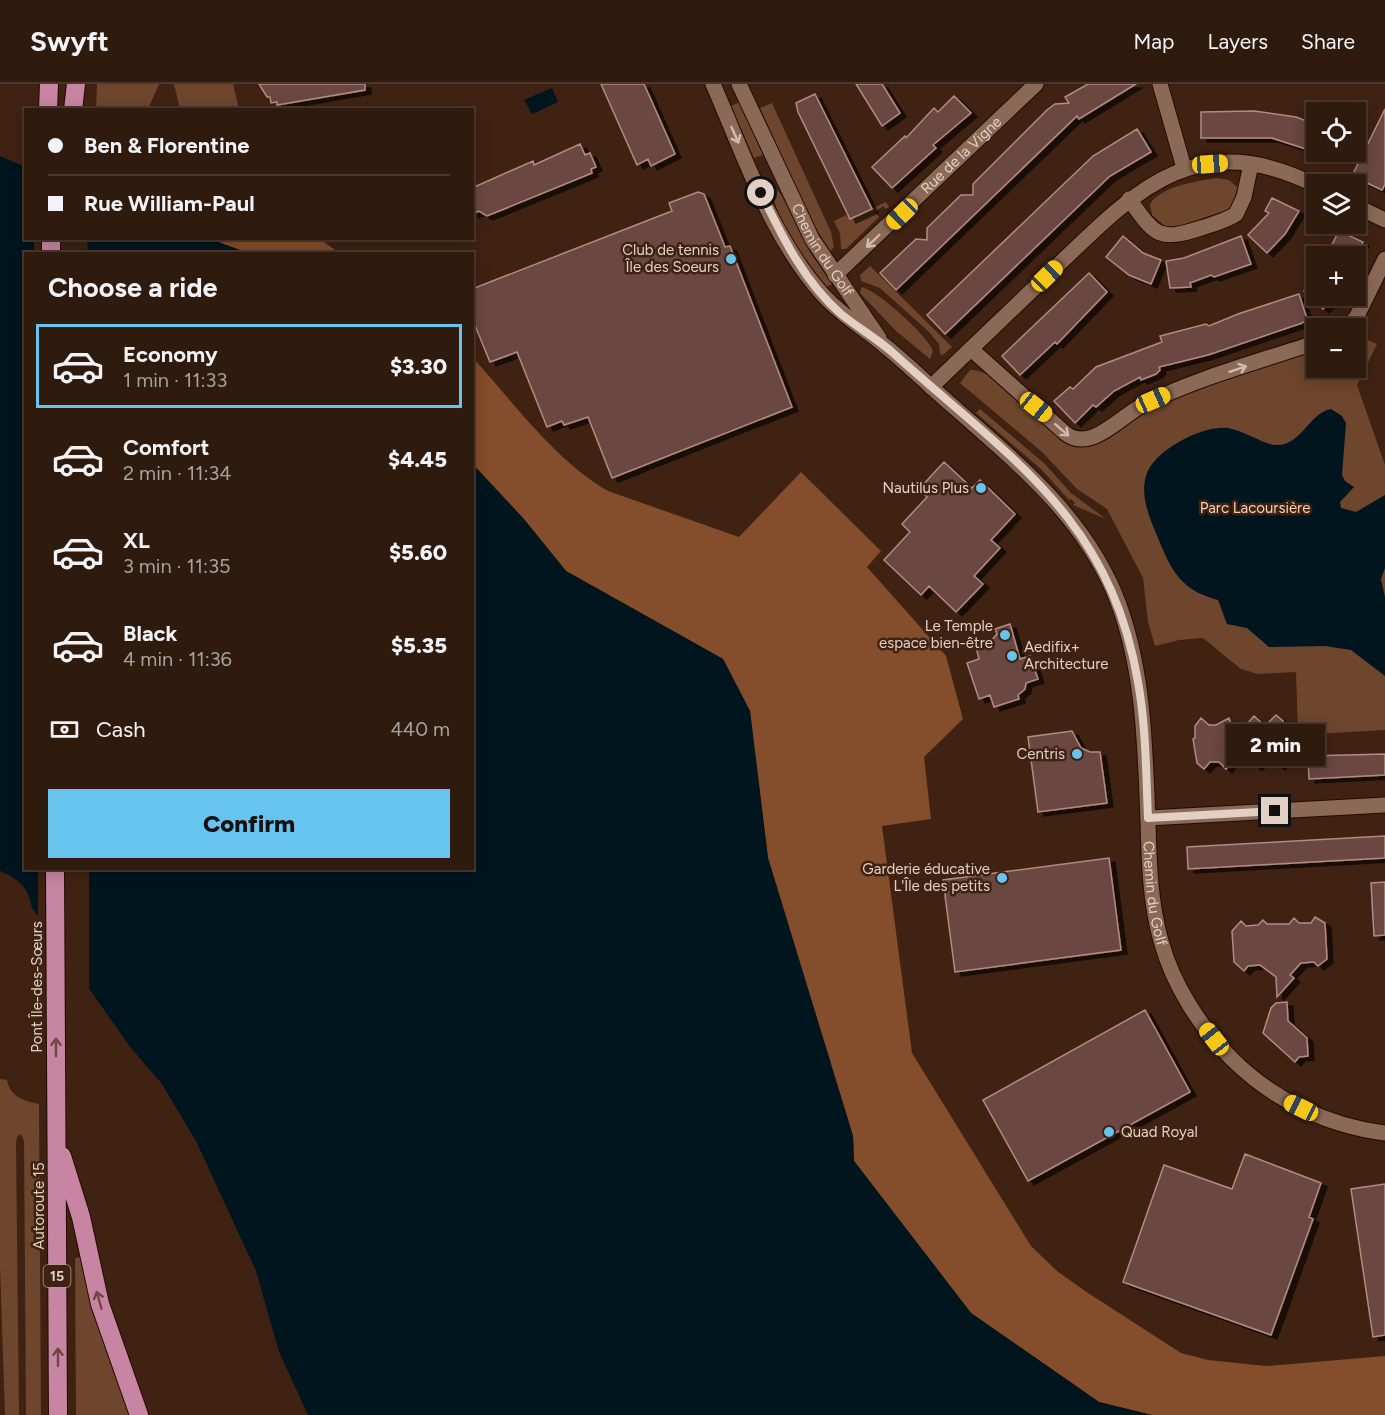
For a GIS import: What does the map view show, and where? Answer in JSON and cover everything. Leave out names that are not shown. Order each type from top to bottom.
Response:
[{"type":"highway","points":[[48,84],[48,108]]},
{"type":"highway","points":[[73,108],[76,84]]},
{"type":"highway","name":"Pont Île-des-Sœurs","points":[[55,870],[56,1106]]},
{"type":"highway","name":"Autoroute 15","points":[[56,1106],[58,1415]]},
{"type":"highway","points":[[56,1137],[81,1217],[100,1304],[139,1415]]},
{"type":"street","name":"Chemin du Golf","points":[[713,84],[769,210],[797,261],[842,314],[884,344],[1042,486],[1080,532],[1106,576],[1125,626],[1139,684],[1151,889],[1160,940],[1182,992],[1203,1025],[1243,1070],[1279,1096],[1327,1119],[1385,1133]]},
{"type":"street","name":"Chemin du Golf","points":[[739,84],[802,221],[835,275],[884,344]]},
{"type":"street","name":"Rue de la Vigne","points":[[835,275],[1036,84]]},
{"type":"street","points":[[1160,84],[1184,168]]},
{"type":"street","points":[[931,387],[1129,200],[1153,182],[1184,168],[1210,164],[1251,164],[1281,171],[1306,181]]},
{"type":"street","points":[[1129,200],[1158,232],[1169,236],[1179,235],[1236,214],[1244,197],[1251,164]]},
{"type":"street","points":[[1366,211],[1385,220]]},
{"type":"street","points":[[1356,318],[1385,259]]},
{"type":"street","points":[[971,349],[1065,433],[1082,439],[1094,437],[1127,414],[1170,393],[1306,346]]},
{"type":"street","points":[[1148,818],[1385,806]]},
{"type":"green space","points":[[97,84],[159,84],[148,108],[96,108]]},
{"type":"green space","points":[[174,84],[233,84],[239,108],[180,108]]},
{"type":"green space","points":[[740,102],[763,155],[754,158],[731,106]]},
{"type":"green space","points":[[772,103],[831,232],[834,247],[830,251],[811,220],[760,108]]},
{"type":"green space","points":[[1216,178],[1229,180],[1238,188],[1230,209],[1173,228],[1167,228],[1152,215],[1150,204],[1163,192],[1180,185]]},
{"type":"green space","points":[[774,186],[782,196],[810,252],[832,284],[827,287],[810,266],[785,227],[774,200],[771,187]]},
{"type":"green space","points":[[886,202],[889,207],[886,209],[883,206],[875,212],[879,217],[846,249],[841,249],[840,233],[834,221],[846,215],[850,219]]},
{"type":"green space","points":[[870,266],[952,347],[943,355],[940,354],[939,344],[929,332],[880,288],[861,281],[860,275]]},
{"type":"green space","points":[[862,287],[890,305],[913,325],[933,351],[930,359],[895,330],[860,293]]},
{"type":"green space","name":"Parc Lacoursière","points":[[1366,339],[1377,344],[1366,367]]},
{"type":"green space","name":"Parc Lacoursière","points":[[1306,354],[1306,378],[1360,378],[1357,385],[1385,465],[1385,730],[1298,735],[1296,672],[1258,674],[1241,669],[1203,638],[1179,640],[1155,646],[1148,622],[1143,578],[1107,509],[1077,489],[1042,452],[960,383],[970,370],[983,373],[1012,393],[1060,435],[1076,443],[1091,445],[1148,410],[1176,397]]},
{"type":"green space","points":[[980,409],[1045,464],[1071,493],[1106,519],[1073,505],[1075,503],[1069,500],[1041,469],[976,413]]},
{"type":"green space","points":[[0,1079],[7,1080],[11,1090],[18,1097],[39,1104],[41,1415],[26,1415],[24,1141],[21,1134],[17,1137],[16,1143],[19,1415],[5,1415],[0,1266]]},
{"type":"green space","points":[[83,1257],[132,1415],[76,1415],[75,1258]]},
{"type":"shaded area","points":[[213,240],[321,240],[338,252],[245,252]]},
{"type":"shaded area","points":[[474,359],[553,447],[570,463],[608,491],[739,537],[801,472],[881,551],[867,567],[946,656],[963,719],[924,757],[931,819],[882,826],[912,1053],[1031,1246],[1057,1271],[1181,1353],[1208,1360],[1266,1366],[1385,1356],[1385,1415],[1152,1415],[1099,1402],[971,1313],[854,1161],[853,1136],[768,858],[750,711],[723,659],[566,571],[523,518],[474,465]]},
{"type":"water","points":[[552,88],[558,102],[532,114],[524,100]]},
{"type":"water","points":[[0,156],[24,167],[24,240],[213,240],[245,252],[24,252],[24,870],[474,870],[474,466],[523,518],[566,571],[723,659],[750,711],[768,858],[853,1136],[854,1161],[971,1313],[1099,1402],[1152,1415],[308,1415],[279,1352],[256,1271],[197,1143],[162,1084],[131,1048],[32,908],[25,889],[12,877],[0,871]]},
{"type":"water","points":[[1331,409],[1342,416],[1346,423],[1342,475],[1345,481],[1354,487],[1340,502],[1341,508],[1356,512],[1385,495],[1385,568],[1381,579],[1385,597],[1385,676],[1351,650],[1325,646],[1269,647],[1247,628],[1227,624],[1218,600],[1205,596],[1186,585],[1173,570],[1152,523],[1145,500],[1144,484],[1151,466],[1158,457],[1180,441],[1206,431],[1228,428],[1270,444],[1284,444],[1292,441],[1323,412]]},
{"type":"pier","points":[[34,240],[88,240],[87,252],[34,252]]},
{"type":"pier","points":[[38,870],[89,870],[89,992],[38,922]]},
{"type":"building","points":[[259,84],[365,84],[365,90],[277,105],[277,102],[271,103],[270,97],[267,97]]},
{"type":"building","points":[[601,84],[644,84],[675,154],[651,166],[648,159],[637,165]]},
{"type":"building","points":[[856,84],[882,84],[900,113],[882,126]]},
{"type":"building","points":[[1088,84],[1136,84],[1079,119],[1077,116],[896,290],[880,273],[916,239],[927,240],[927,228],[961,195],[973,195],[973,184],[1047,110],[1055,104],[1069,103],[1065,97]]},
{"type":"building","points":[[815,94],[872,209],[850,219],[798,112],[796,103]]},
{"type":"building","points":[[954,96],[971,113],[933,145],[936,148],[892,188],[872,167],[905,136],[906,138],[934,108],[938,112]]},
{"type":"building","points":[[1385,109],[1385,184],[1382,190],[1366,183],[1366,174],[1353,174],[1359,162],[1366,162],[1366,148]]},
{"type":"building","points":[[1254,111],[1296,117],[1306,121],[1306,149],[1272,138],[1201,138],[1201,112]]},
{"type":"building","points":[[1137,129],[1151,152],[1110,176],[945,334],[927,315],[1093,156]]},
{"type":"building","points":[[580,144],[585,155],[590,153],[596,167],[591,169],[592,173],[487,216],[479,211],[474,213],[474,187],[533,161],[534,165]]},
{"type":"building","points":[[698,192],[704,194],[725,247],[730,246],[792,407],[612,478],[588,417],[564,425],[562,421],[547,427],[517,352],[490,362],[474,323],[474,288],[672,211],[669,203]]},
{"type":"building","points":[[1272,198],[1299,211],[1285,234],[1267,253],[1248,235],[1269,213],[1265,211]]},
{"type":"building","points":[[1337,234],[1346,234],[1363,242],[1361,246],[1331,246]]},
{"type":"building","points":[[1123,236],[1143,253],[1161,260],[1151,284],[1129,275],[1106,257]]},
{"type":"building","points":[[1241,236],[1251,264],[1190,283],[1191,287],[1170,288],[1166,261],[1184,258]]},
{"type":"building","points":[[1089,273],[1107,292],[1057,344],[1055,342],[1020,375],[1002,356]]},
{"type":"building","points":[[1299,294],[1307,318],[1302,323],[1208,355],[1159,367],[1160,370],[1156,374],[1141,380],[1140,377],[1114,391],[1096,407],[1093,405],[1075,423],[1054,401],[1070,387],[1073,389],[1096,367],[1162,342],[1160,336],[1206,324],[1209,326]]},
{"type":"building","points":[[944,462],[972,488],[980,480],[1015,514],[991,540],[1000,548],[974,576],[983,584],[956,612],[929,586],[921,595],[884,560],[910,532],[902,524],[927,497],[919,489]]},
{"type":"building","points":[[1010,624],[1020,659],[1030,656],[1038,679],[1026,683],[1025,689],[1018,695],[1019,699],[994,707],[990,695],[979,699],[967,663],[979,659],[976,647],[990,642],[997,634],[995,629]]},
{"type":"building","points":[[1276,715],[1283,721],[1288,746],[1285,746],[1286,758],[1279,766],[1267,755],[1256,767],[1249,760],[1232,761],[1226,769],[1219,762],[1210,762],[1204,769],[1197,763],[1193,739],[1195,738],[1195,726],[1201,718],[1209,725],[1216,725],[1229,718],[1231,724],[1247,724],[1254,716],[1265,726]]},
{"type":"building","points":[[1072,731],[1081,748],[1090,752],[1100,752],[1107,803],[1038,812],[1028,737]]},
{"type":"building","points":[[1385,754],[1385,775],[1309,779],[1308,756]]},
{"type":"building","points":[[1385,836],[1385,858],[1188,869],[1187,847]]},
{"type":"building","points":[[1109,858],[1121,950],[955,972],[943,880]]},
{"type":"building","points":[[1385,882],[1385,935],[1374,936],[1371,883]]},
{"type":"building","points":[[1315,917],[1325,923],[1327,959],[1318,966],[1314,962],[1301,963],[1290,975],[1294,978],[1277,997],[1276,977],[1260,965],[1248,966],[1244,971],[1234,962],[1232,931],[1241,921],[1246,926],[1258,925],[1263,920],[1267,924],[1289,924],[1294,918],[1299,923],[1311,923]]},
{"type":"building","points":[[1287,1002],[1288,1021],[1307,1038],[1308,1056],[1299,1057],[1295,1062],[1263,1033],[1271,1008],[1276,1003]]},
{"type":"building","points":[[1145,1010],[1190,1092],[1028,1181],[983,1100]]},
{"type":"building","points":[[1245,1154],[1321,1183],[1309,1217],[1313,1219],[1271,1335],[1123,1282],[1164,1165],[1232,1189]]},
{"type":"building","points":[[1385,1184],[1385,1335],[1373,1337],[1351,1189]]},
{"type":"place","name":"Club de tennis Île des Soeurs","points":[[731,259]]},
{"type":"place","name":"Nautilus Plus","points":[[981,488]]},
{"type":"place","name":"Le Temple espace bien-être","points":[[1005,635]]},
{"type":"place","name":"Aedifix+ Architecture","points":[[1012,656]]},
{"type":"place","name":"Centris","points":[[1077,754]]},
{"type":"place","name":"Garderie éducative L'Île des petits","points":[[1002,878]]},
{"type":"place","name":"Quad Royal","points":[[1109,1132]]},
{"type":"route","points":[[761,193],[797,261],[823,295],[842,314],[884,344],[1032,475],[1063,508],[1095,555],[1118,602],[1136,669],[1142,712],[1148,818],[1275,811]]}]
